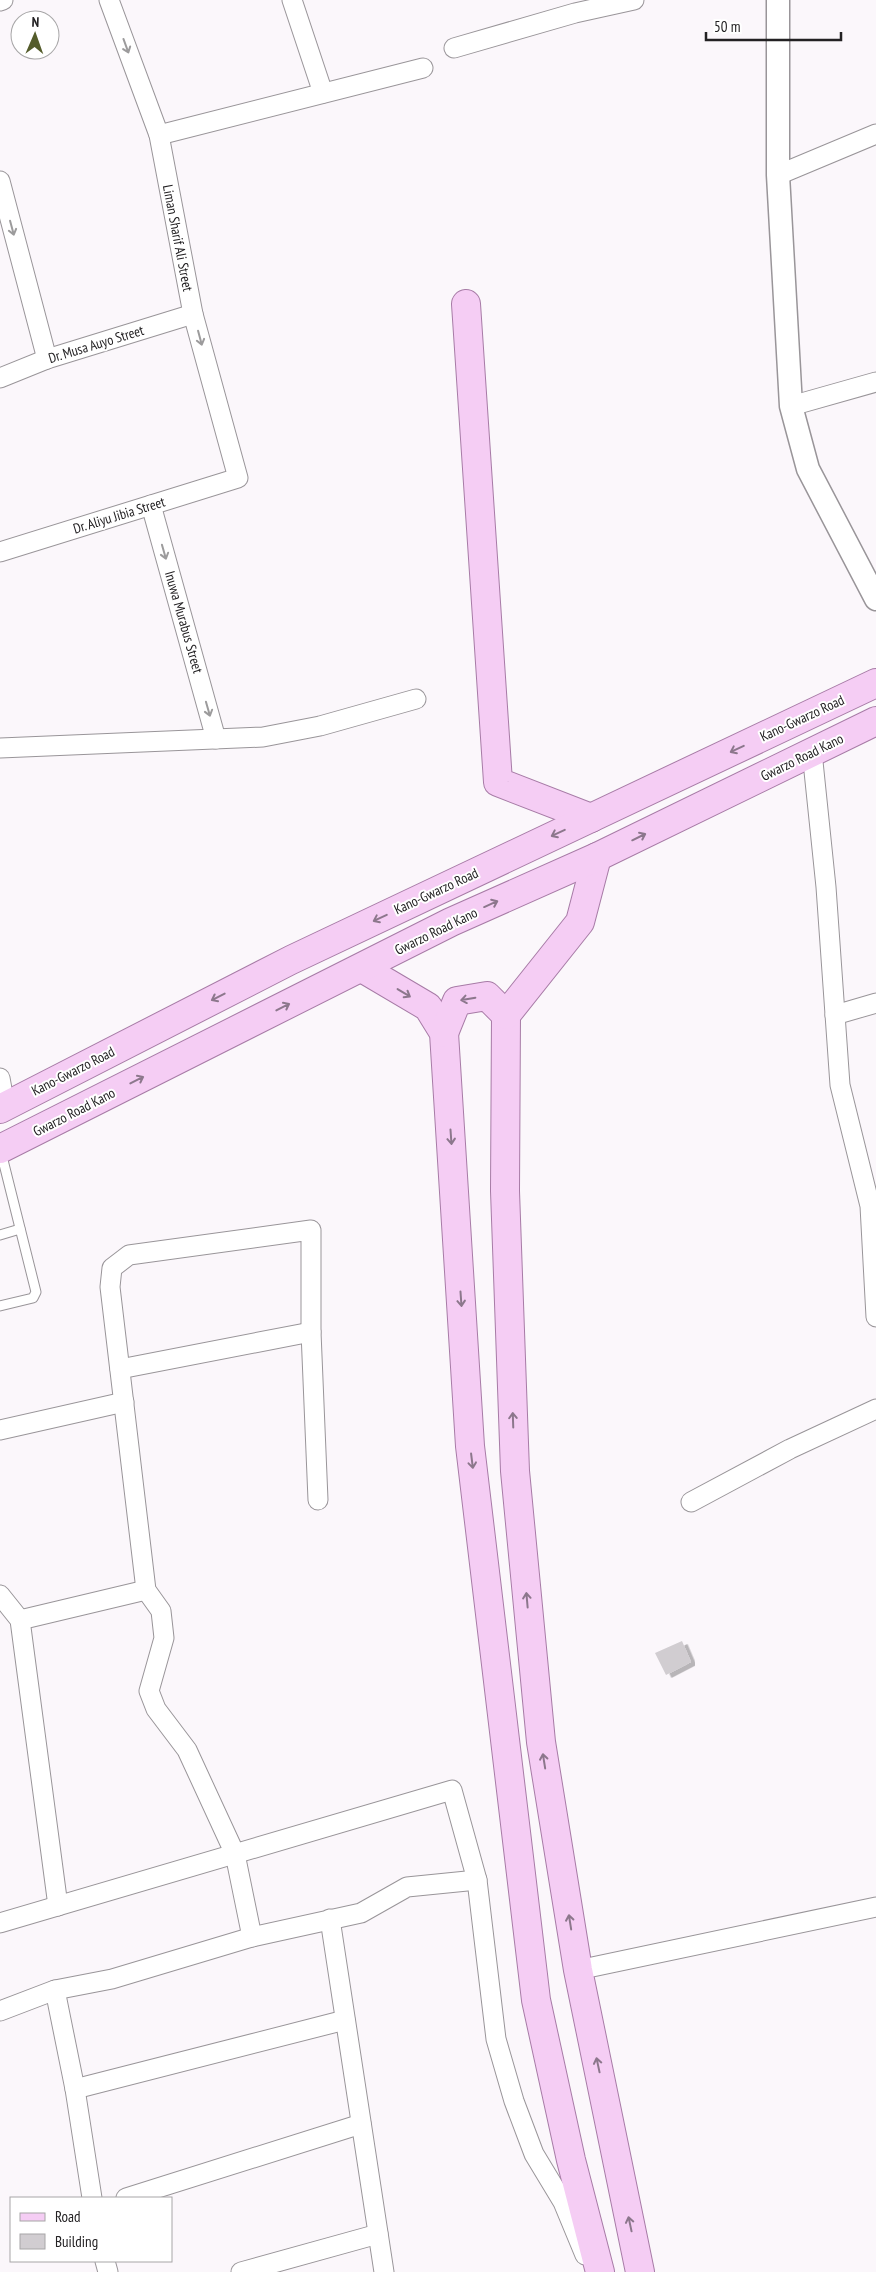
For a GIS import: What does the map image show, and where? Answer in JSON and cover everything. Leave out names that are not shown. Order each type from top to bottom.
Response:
[{"type":"main road","points":[[466,304],[498,782],[592,818]]},
{"type":"main road","name":"Kano-Gwarzo Road","points":[[2,1108],[291,960],[876,683]]},
{"type":"main road","name":"Gwarzo Road Kano","points":[[0,1149],[451,922],[597,857],[876,721]]},
{"type":"main road","points":[[597,857],[580,922],[506,1015],[505,1191],[515,1471],[541,1742],[578,1970],[640,2272]]},
{"type":"main road","points":[[362,968],[428,1007],[444,1033]]},
{"type":"main road","points":[[506,1015],[488,996],[457,1001],[444,1033],[470,1446],[536,2000],[571,2160],[600,2272]]},
{"type":"street","name":"Liman Sharif Ali Street","points":[[109,0],[158,135],[193,314],[238,478]]},
{"type":"street","points":[[292,0],[323,93]]},
{"type":"street","points":[[454,48],[575,13],[634,0]]},
{"type":"street","points":[[778,0],[778,175],[790,406],[808,469],[876,599]]},
{"type":"street","points":[[158,135],[423,68]]},
{"type":"street","points":[[778,175],[876,134]]},
{"type":"street","points":[[0,180],[47,359]]},
{"type":"street","name":"Dr. Musa Auyo Street","points":[[0,378],[47,359],[193,314]]},
{"type":"street","points":[[790,406],[876,382]]},
{"type":"street","name":"Dr. Aliyu Jibia Street","points":[[0,552],[238,478]]},
{"type":"street","name":"Inuwa Murabus Street","points":[[151,505],[216,739]]},
{"type":"street","points":[[0,748],[263,737],[320,726],[416,699]]},
{"type":"street","points":[[812,752],[840,1085],[870,1180],[876,1317]]},
{"type":"street","points":[[835,1015],[876,1003]]},
{"type":"street","points":[[0,1078],[2,1108]]},
{"type":"street","points":[[252,1937],[235,1854],[187,1750],[156,1709],[149,1691],[164,1638],[161,1611],[146,1590],[110,1287],[112,1268],[129,1255],[311,1230],[311,1332],[318,1500]]},
{"type":"street","points":[[120,1369],[311,1332]]},
{"type":"street","points":[[0,1430],[124,1402]]},
{"type":"street","points":[[691,1502],[790,1449],[876,1409]]},
{"type":"street","points":[[20,1620],[146,1590]]},
{"type":"street","points":[[1,1599],[20,1620],[58,1906]]},
{"type":"street","points":[[0,1923],[452,1790],[477,1880],[496,2039],[511,2092],[534,2154],[563,2202],[591,2272]]},
{"type":"street","points":[[0,2011],[55,1990],[112,1979],[252,1937],[361,1913],[407,1887],[477,1880]]},
{"type":"street","points":[[578,1970],[876,1907]]},
{"type":"street","points":[[330,1919],[384,2272]]},
{"type":"street","points":[[55,1990],[75,2089],[92,2197]]},
{"type":"street","points":[[75,2089],[345,2020]]},
{"type":"street","points":[[129,2197],[361,2124]]},
{"type":"street","points":[[241,2272],[378,2234]]},
{"type":"lane","points":[[0,1149],[36,1295],[33,1298],[0,1306]]},
{"type":"lane","points":[[0,1235],[20,1229]]},
{"type":"building","points":[[682,1641],[691,1662],[666,1675],[655,1653]]}]
